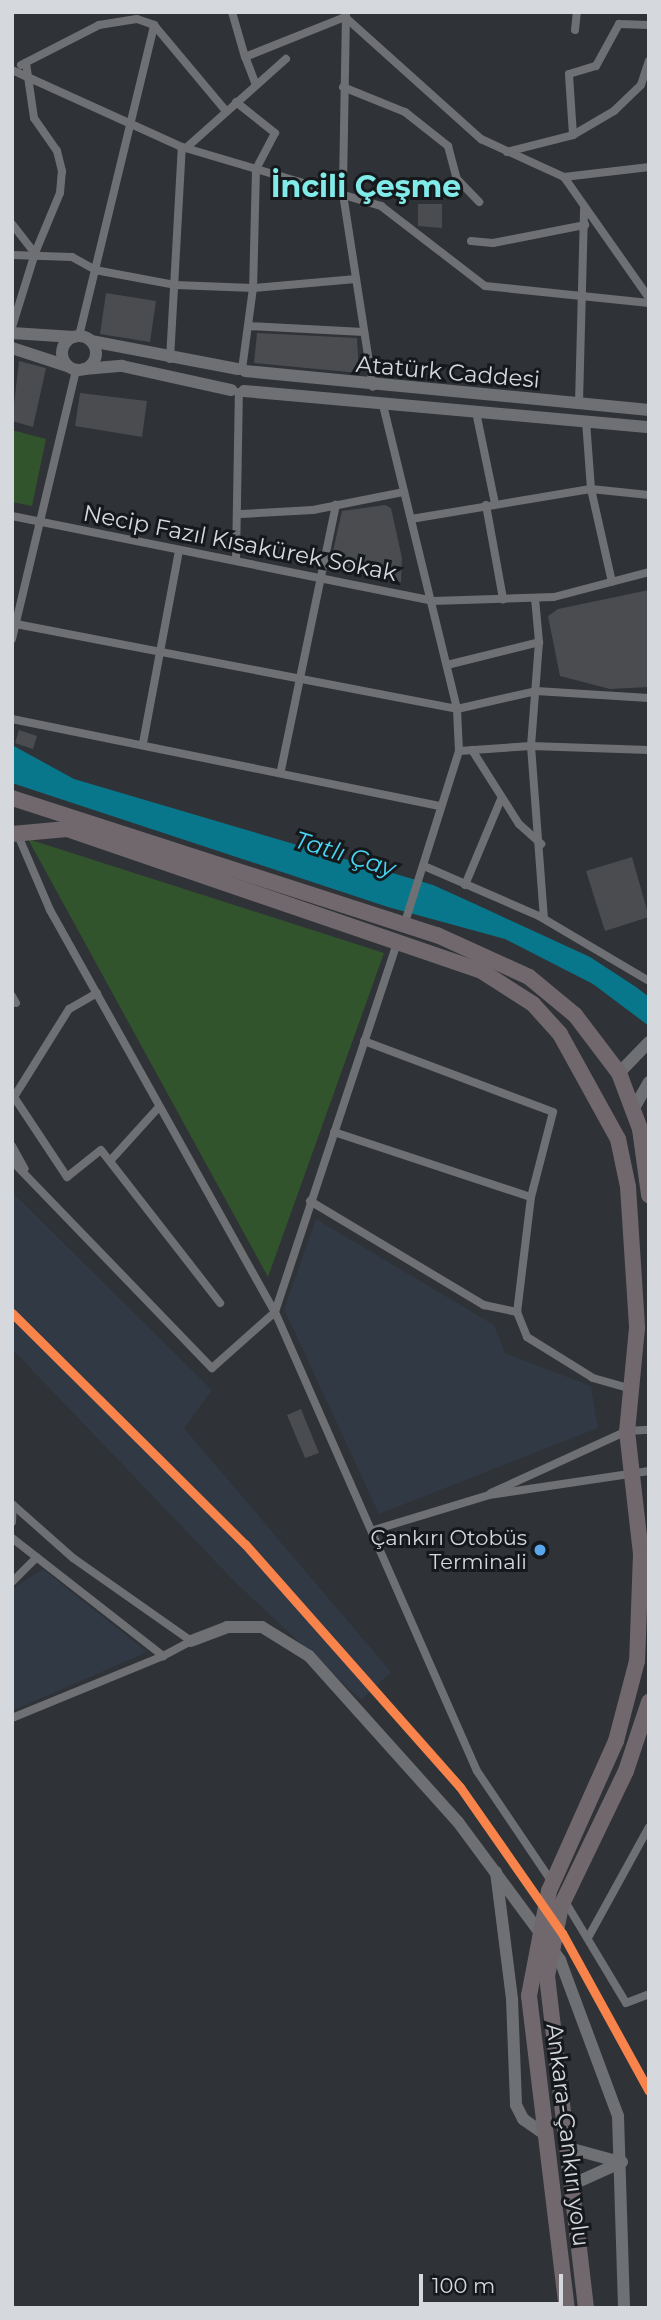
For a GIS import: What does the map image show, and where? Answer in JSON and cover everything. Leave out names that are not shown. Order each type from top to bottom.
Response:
[{"type":"highway","points":[[12,798],[485,953],[529,977],[575,1015],[619,1073],[634,1108],[649,1195]]},
{"type":"highway","points":[[15,834],[67,829],[403,927]]},
{"type":"highway","name":"Ankara-Çankırı yolu","points":[[403,927],[525,998],[550,1021],[585,1070],[618,1139],[628,1187],[637,1328],[629,1388],[628,1472],[641,1554],[634,1681],[616,1741],[559,1867],[540,1918],[531,1969],[530,2022],[547,2136],[567,2308]]},
{"type":"highway","name":"Ankara-Çankırı yolu","points":[[586,2308],[547,1976],[557,1918],[573,1878],[626,1771],[649,1702]]},
{"type":"main road","name":"Atatürk Caddesi","points":[[12,333],[48,339],[81,338],[170,359],[373,387],[649,410]]},
{"type":"main road","points":[[81,338],[96,357],[76,368],[62,349],[81,338]]},
{"type":"main road","name":"Atatürk Caddesi","points":[[12,348],[76,368],[122,366],[238,391],[649,427]]},
{"type":"main road","points":[[241,370],[250,383],[238,391],[227,379],[241,370]]},
{"type":"main road","points":[[619,1073],[649,1042]]},
{"type":"main road","points":[[634,1108],[649,1082]]},
{"type":"main road","points":[[191,1641],[251,1625],[292,1642],[349,1695],[496,1870],[568,1975],[614,2098],[621,2162],[624,2308]]},
{"type":"main road","points":[[496,1870],[512,1999],[516,2105],[523,2119],[547,2136]]},
{"type":"main road","points":[[565,2147],[621,2162]]},
{"type":"main road","points":[[571,2185],[621,2162]]},
{"type":"street","points":[[232,12],[256,85]]},
{"type":"street","points":[[575,30],[577,12]]},
{"type":"street","points":[[12,70],[99,25],[125,15],[154,25],[226,111]]},
{"type":"street","points":[[245,57],[345,15]]},
{"type":"street","points":[[345,15],[343,194],[373,387]]},
{"type":"street","points":[[345,15],[481,139],[564,177],[649,167]]},
{"type":"street","points":[[573,135],[569,74],[596,66],[618,24],[649,25]]},
{"type":"street","points":[[81,338],[136,86],[154,25]]},
{"type":"street","points":[[170,359],[184,148],[286,59]]},
{"type":"street","points":[[507,152],[573,135],[614,111],[645,87],[649,61]]},
{"type":"street","points":[[12,327],[36,253],[60,193],[62,172],[57,151],[34,118],[26,63]]},
{"type":"street","points":[[12,70],[184,148],[381,206],[485,286],[578,297],[649,301]]},
{"type":"street","points":[[343,87],[405,112],[448,146],[457,179],[479,202]]},
{"type":"street","points":[[236,102],[275,133],[257,169],[253,288],[241,370]]},
{"type":"street","points":[[564,177],[649,301]]},
{"type":"street","points":[[579,403],[578,297],[584,209]]},
{"type":"street","points":[[12,223],[36,253]]},
{"type":"street","points":[[471,242],[493,243],[594,223]]},
{"type":"street","points":[[12,255],[36,253],[72,257],[94,270],[174,285],[253,288],[356,279]]},
{"type":"street","points":[[248,326],[363,332]]},
{"type":"street","points":[[12,639],[42,524],[76,368]]},
{"type":"street","points":[[236,559],[241,514],[238,391]]},
{"type":"street","points":[[12,1161],[24,1169],[212,1368],[275,1312],[310,1201],[420,880],[438,806],[459,751],[457,709],[383,405]]},
{"type":"street","points":[[476,412],[503,599]]},
{"type":"street","points":[[586,421],[591,489],[611,582]]},
{"type":"street","points":[[411,519],[591,489],[649,495]]},
{"type":"street","points":[[241,514],[336,505],[404,492]]},
{"type":"street","points":[[281,770],[318,577],[336,505]]},
{"type":"street","name":"Necip Fazıl Kısakürek Sokak","points":[[12,516],[179,551],[236,559],[432,601],[535,598],[649,572]]},
{"type":"street","points":[[142,743],[179,551]]},
{"type":"street","points":[[535,598],[539,642],[531,746],[541,844],[544,919]]},
{"type":"street","points":[[15,620],[300,675],[457,709],[536,691],[649,698]]},
{"type":"street","points":[[447,665],[539,642]]},
{"type":"street","points":[[12,719],[281,770],[438,806]]},
{"type":"street","points":[[459,751],[531,746],[649,750]]},
{"type":"street","points":[[472,750],[501,799],[541,844]]},
{"type":"street","points":[[465,885],[501,799]]},
{"type":"street","points":[[15,834],[50,910],[275,1312],[374,1530],[477,1771],[589,1936],[626,2003],[649,1994]]},
{"type":"street","points":[[424,866],[544,919],[649,981]]},
{"type":"street","points":[[97,993],[69,1009],[14,1097],[67,1177],[102,1150],[220,1303]]},
{"type":"street","points":[[364,1041],[553,1112],[531,1197],[517,1312],[527,1337],[593,1378],[629,1388]]},
{"type":"street","points":[[110,1161],[159,1107]]},
{"type":"street","points":[[334,1132],[531,1197]]},
{"type":"street","points":[[12,1146],[24,1169]]},
{"type":"street","points":[[310,1201],[484,1305],[517,1312]]},
{"type":"street","points":[[489,1495],[503,1484],[627,1431],[649,1430]]},
{"type":"street","points":[[374,1530],[489,1495],[628,1472],[649,1471]]},
{"type":"street","points":[[12,1521],[13,1505]]},
{"type":"street","points":[[12,1718],[163,1656],[191,1641],[73,1558],[13,1505]]},
{"type":"street","points":[[12,1538],[163,1656]]},
{"type":"street","points":[[12,1583],[37,1557]]},
{"type":"street","points":[[589,1936],[649,1828]]},
{"type":"shaded area","points":[[12,1192],[212,1390],[184,1428],[391,1672],[361,1700],[235,1582],[12,1349]]},
{"type":"shaded area","points":[[316,1219],[494,1325],[505,1353],[591,1386],[598,1428],[379,1514],[284,1309]]},
{"type":"shaded area","points":[[43,1569],[147,1652],[12,1711],[12,1589]]},
{"type":"green space","points":[[12,430],[46,439],[32,506],[12,502]]},
{"type":"green space","points":[[28,839],[384,953],[268,1277]]},
{"type":"water","points":[[12,745],[74,779],[433,885],[590,957],[636,987],[649,997],[649,1026],[593,984],[505,939],[388,907],[12,783]]},
{"type":"building","points":[[418,204],[442,204],[442,228],[418,226]]},
{"type":"building","points":[[106,293],[156,301],[150,342],[100,334]]},
{"type":"building","points":[[257,333],[357,338],[359,373],[254,363]]},
{"type":"building","points":[[19,361],[46,368],[33,427],[12,421]]},
{"type":"building","points":[[80,393],[147,401],[142,437],[75,426]]},
{"type":"building","points":[[385,505],[391,508],[402,558],[401,582],[329,569],[342,511]]},
{"type":"building","points":[[649,590],[649,687],[610,689],[560,676],[548,616],[558,609]]},
{"type":"building","points":[[19,730],[37,736],[33,749],[15,743]]},
{"type":"building","points":[[632,857],[649,917],[605,931],[586,871]]},
{"type":"building","points":[[301,1409],[319,1453],[305,1458],[287,1415]]},
{"type":"transit line","points":[[12,1313],[245,1544],[460,1787],[562,1933],[649,2091]]},
{"type":"place","name":"Çankırı Otobüs Terminali","points":[[540,1550]]},
{"type":"district","name":"İncili Çeşme","points":[[366,187]]},
{"type":"water label","name":"Tatlı Çay","points":[[345,854]]}]
